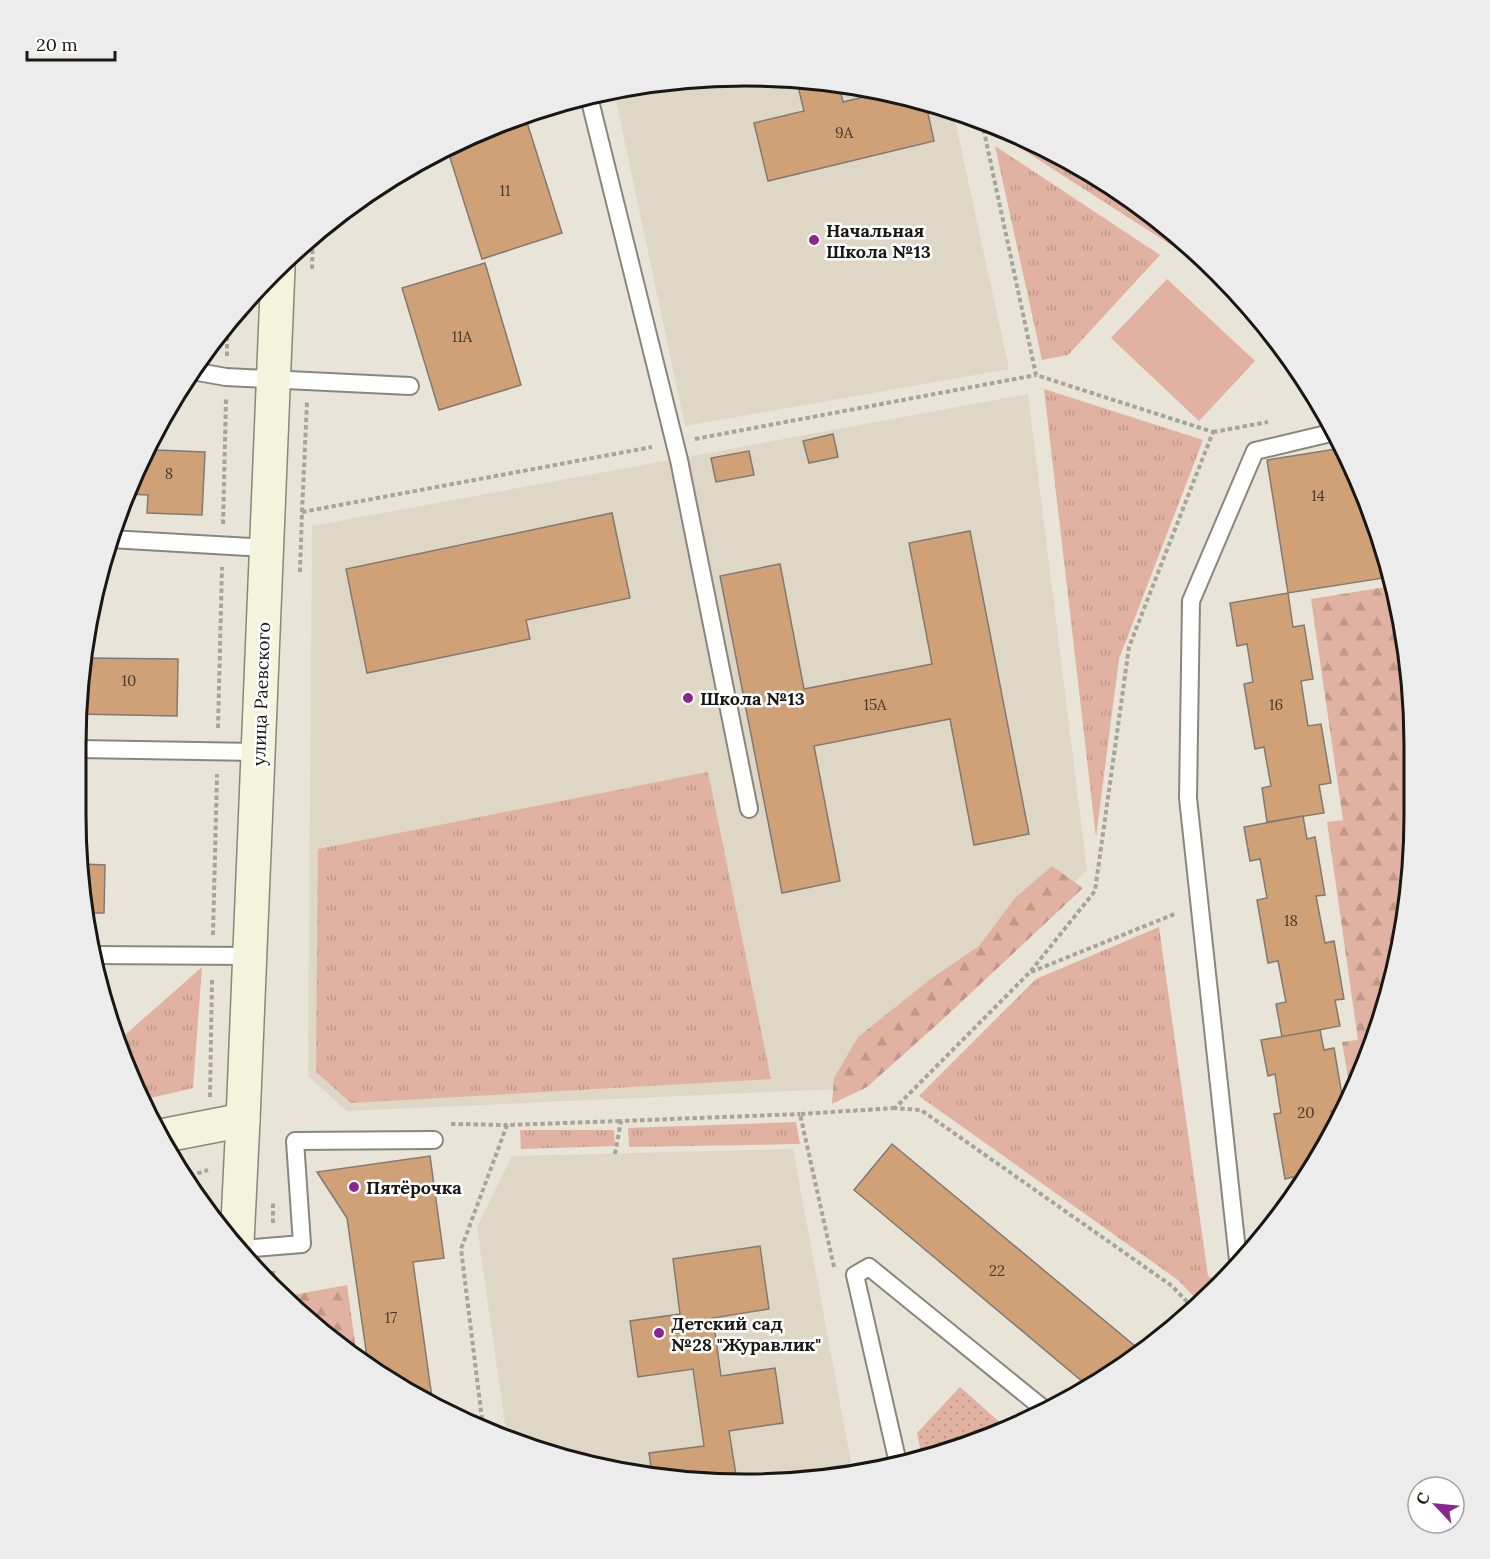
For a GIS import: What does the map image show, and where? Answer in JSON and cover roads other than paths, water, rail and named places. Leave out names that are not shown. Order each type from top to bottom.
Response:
[{"type":"main road","name":"улица Раевского","points":[[237,1234],[278,280]]},
{"type":"main road","points":[[169,1134],[243,1120]]},
{"type":"lane","points":[[590,104],[675,443],[749,809]]},
{"type":"lane","points":[[202,373],[226,377],[410,386]]},
{"type":"lane","points":[[1237,1253],[1188,798],[1191,601],[1255,452],[1326,434]]},
{"type":"lane","points":[[118,539],[267,548]]},
{"type":"lane","points":[[86,750],[259,752]]},
{"type":"lane","points":[[101,955],[250,957]]},
{"type":"lane","points":[[249,1249],[302,1244],[296,1141],[434,1140]]},
{"type":"lane","points":[[896,1456],[855,1275],[869,1267],[1038,1404]]},
{"type":"place","name":"Начальная Школа №13","points":[[814,240]]},
{"type":"place","name":"Школа №13","points":[[688,698]]},
{"type":"place","name":"Пятёрочка","points":[[354,1187]]},
{"type":"place","name":"Детский сад №28 \"Журавлик\"","points":[[659,1333]]}]
